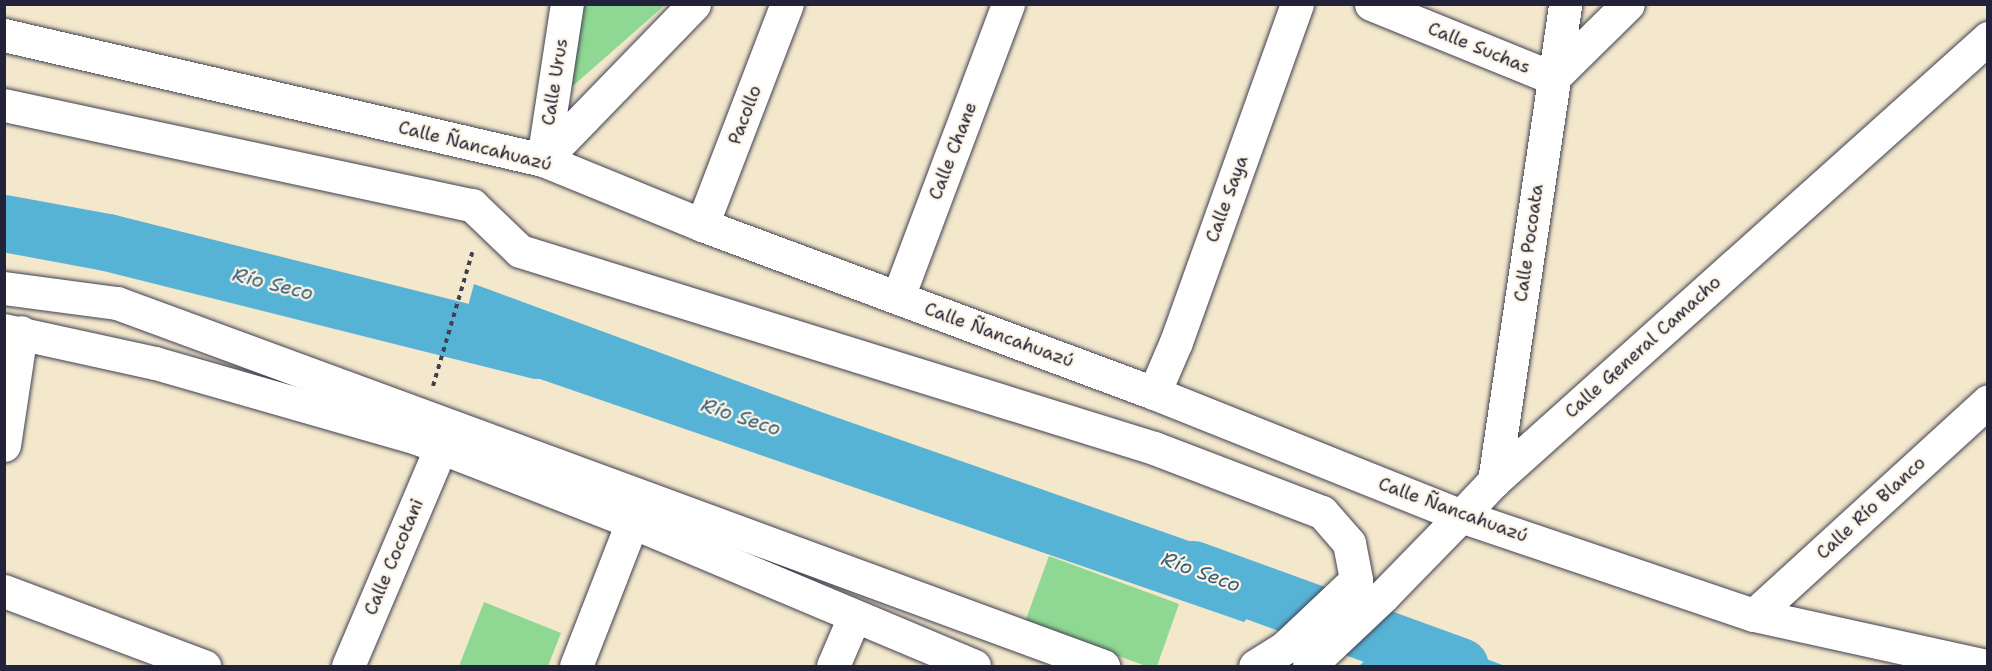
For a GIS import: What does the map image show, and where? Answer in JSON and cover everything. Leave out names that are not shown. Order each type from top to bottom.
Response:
[{"type":"street","name":"Calle Urus","points":[[543,160],[567,4]]},
{"type":"street","points":[[543,160],[694,4]]},
{"type":"street","name":"Pacollo","points":[[702,225],[787,4]]},
{"type":"street","name":"Calle Chane","points":[[898,297],[1008,4]]},
{"type":"street","name":"Calle Saya","points":[[1154,393],[1176,342],[1298,4]]},
{"type":"street","name":"Calle Suchas","points":[[1371,4],[1553,78]]},
{"type":"street","name":"Calle Pocoata","points":[[1494,481],[1565,4]]},
{"type":"street","points":[[1553,78],[1628,4]]},
{"type":"street","name":"Calle Ñancahuazú","points":[[4,35],[543,160],[702,225],[1154,393],[1461,516],[1754,615],[1985,666]]},
{"type":"street","name":"Calle General Camacho","points":[[1255,666],[1296,657],[1370,588],[1461,516],[1494,481],[1988,38]]},
{"type":"street","points":[[4,105],[472,205],[520,251],[1154,448],[1322,512],[1349,543],[1370,588]]},
{"type":"street","points":[[4,288],[117,303],[1103,666]]},
{"type":"street","points":[[4,446],[13,331],[155,363],[441,447],[632,522],[974,666]]},
{"type":"street","name":"Calle Río Blanco","points":[[1754,615],[1988,401]]},
{"type":"street","name":"Calle Cocotani","points":[[348,666],[441,447]]},
{"type":"street","points":[[576,666],[632,522]]},
{"type":"street","points":[[4,591],[204,666]]},
{"type":"street","points":[[833,666],[854,617]]},
{"type":"path","points":[[449,338],[466,280]]},
{"type":"green space","points":[[580,5],[665,5],[566,92]]},
{"type":"green space","points":[[1049,556],[1179,604],[1157,666],[1146,666],[1025,622]]},
{"type":"green space","points":[[484,602],[561,633],[548,666],[459,666]]},
{"type":"water","points":[[474,284],[824,413],[1286,575],[1244,622],[456,350]]},
{"type":"water","points":[[1401,627],[1505,666],[1359,666]]},
{"type":"waterway","name":"Río Seco","points":[[4,223],[107,242],[537,350]]},
{"type":"waterway","name":"Río Seco","points":[[1193,569],[1460,666]]}]
